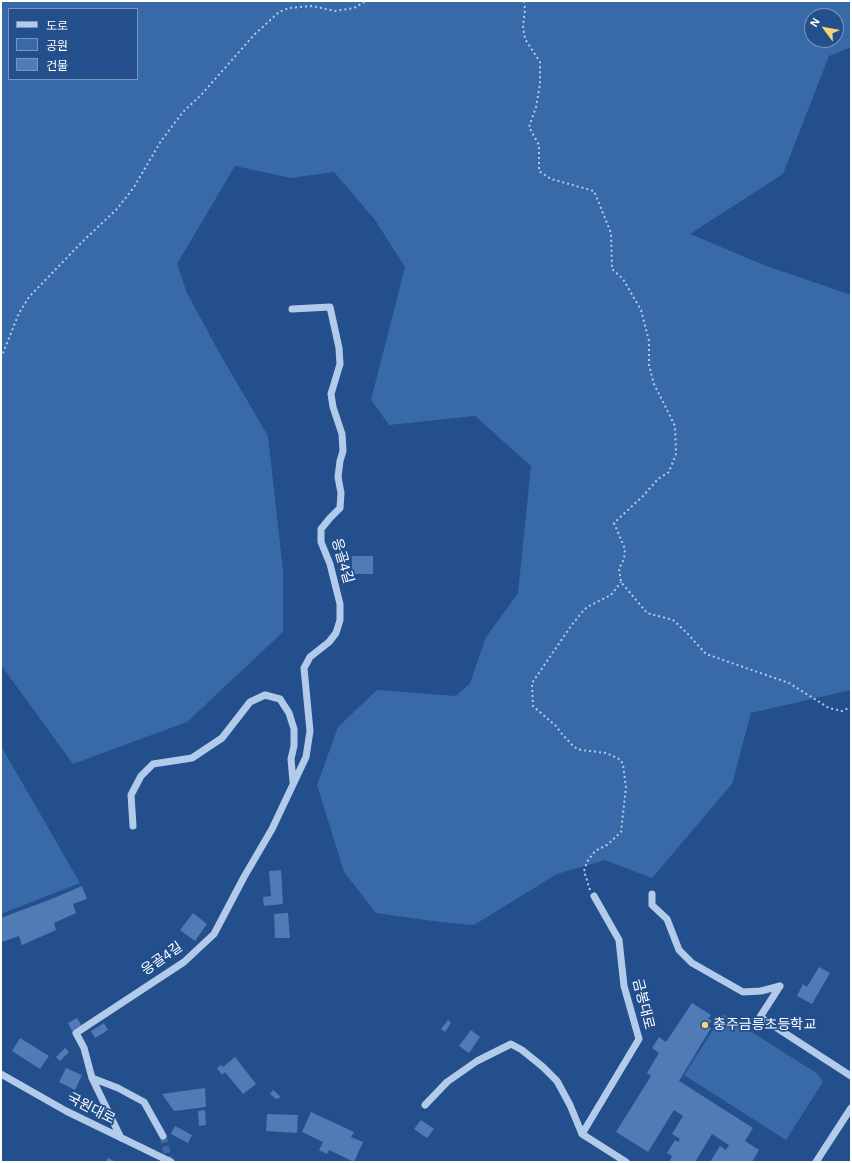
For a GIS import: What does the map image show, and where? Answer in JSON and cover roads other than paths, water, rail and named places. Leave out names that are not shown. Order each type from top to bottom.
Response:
[{"type":"street","name":"응골4길","points":[[121,1138],[92,1078],[84,1048],[76,1033],[184,962],[214,934],[244,877],[272,830],[306,757],[310,731],[304,668],[310,657],[329,642],[336,633],[340,620],[340,604],[330,564],[321,542],[321,530],[340,508],[341,493],[338,477],[343,451],[342,434],[333,407],[331,394],[340,364],[337,340],[330,307],[292,309]]},
{"type":"street","name":"응골4길","points":[[133,826],[131,795],[141,776],[145,772],[154,764],[192,758],[222,738],[250,702],[265,695],[280,699],[289,713],[294,728],[294,746],[291,758],[293,784]]},
{"type":"street","points":[[652,894],[652,905],[667,919],[679,950],[692,963],[743,992],[761,991],[780,986],[760,1017],[851,1076]]},
{"type":"street","name":"금봉대로","points":[[582,1134],[639,1039],[624,986],[619,940],[594,896]]},
{"type":"street","points":[[425,1105],[447,1082],[477,1060],[511,1044],[522,1050],[557,1081],[570,1105],[582,1134],[626,1162]]},
{"type":"street","name":"국원대로","points":[[1,1074],[66,1111],[171,1162]]},
{"type":"street","points":[[92,1078],[118,1088],[144,1102],[163,1136]]},
{"type":"street","points":[[816,1162],[851,1108]]},
{"type":"tunnel","points":[[163,1136],[169,1162]]},
{"type":"place","name":"충주금릉초등학교","points":[[705,1025]]}]
